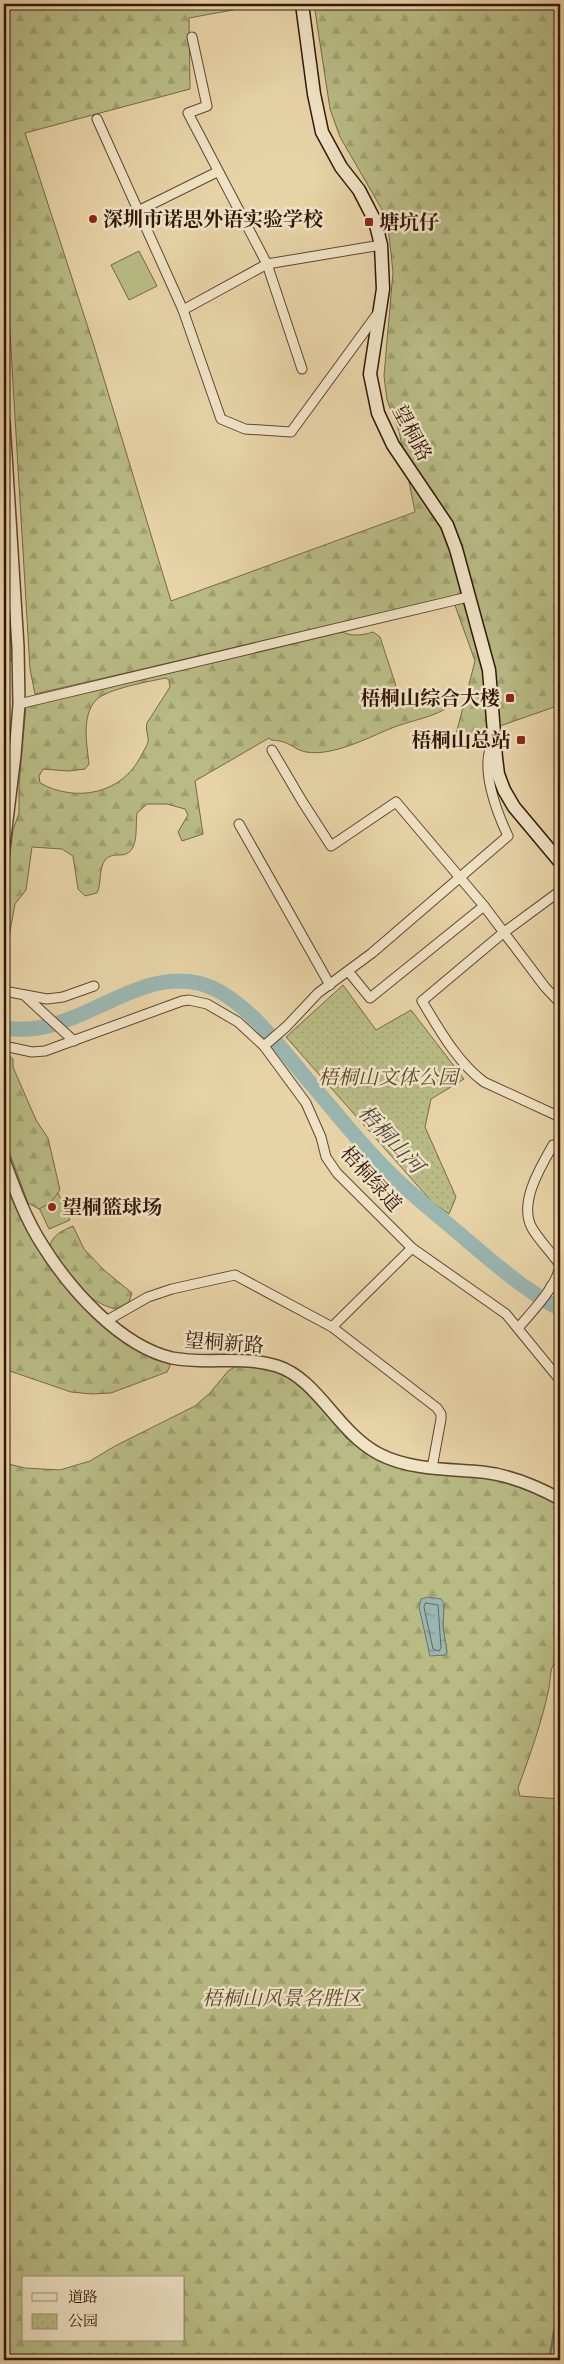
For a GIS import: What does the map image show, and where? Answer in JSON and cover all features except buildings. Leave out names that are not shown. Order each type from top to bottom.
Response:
[{"type":"main road","name":"望桐路","points":[[302,4],[314,94],[322,132],[341,167],[363,198],[375,221],[381,245],[383,273],[380,310],[370,374],[378,413],[393,445],[447,526],[456,549],[489,670],[498,774],[504,790],[514,807],[560,862]]},
{"type":"street","points":[[192,36],[208,106],[188,112],[217,172],[266,264],[302,369]]},
{"type":"street","points":[[97,119],[183,310],[221,419],[245,429],[292,432],[380,310]]},
{"type":"street","points":[[138,211],[217,172]]},
{"type":"street","points":[[183,310],[266,264],[381,245]]},
{"type":"street","points":[[4,423],[18,647],[19,704],[4,845]]},
{"type":"street","points":[[19,704],[468,597]]},
{"type":"street","points":[[266,1045],[288,1026],[318,993],[372,953],[508,836],[496,811],[488,769],[489,748],[494,741]]},
{"type":"street","points":[[272,750],[331,846],[396,802],[484,906],[545,987],[560,1003]]},
{"type":"street","points":[[239,824],[330,985]]},
{"type":"street","points":[[560,891],[504,932],[422,1000],[450,1044],[473,1074],[484,1082],[560,1116]]},
{"type":"street","points":[[348,971],[370,998],[484,906]]},
{"type":"street","points":[[4,991],[47,998],[63,997],[94,986]]},
{"type":"street","points":[[24,995],[74,1041]]},
{"type":"street","name":"梧桐绿道","points":[[4,1046],[32,1052],[45,1051],[182,1000],[207,1004],[238,1022],[266,1045],[306,1103],[321,1137],[326,1157],[337,1173],[412,1248],[506,1314],[560,1380]]},
{"type":"street","points":[[518,1328],[535,1308],[559,1272],[560,1265],[532,1228],[528,1214],[537,1172],[553,1145],[560,1144]]},
{"type":"street","name":"望桐新路","points":[[4,1160],[22,1207],[42,1246],[63,1275],[106,1321],[128,1337],[153,1351],[170,1357],[192,1360],[246,1360],[278,1366],[292,1372],[302,1380],[350,1433],[362,1443],[392,1459],[432,1468],[502,1476],[540,1488],[560,1499]]},
{"type":"street","points":[[332,1327],[412,1248]]},
{"type":"street","points":[[106,1321],[148,1297],[172,1289],[235,1275],[332,1327],[437,1408],[441,1414],[441,1419],[432,1468]]},
{"type":"street","points":[[549,1288],[560,1290]]},
{"type":"green space","points":[[4,4],[237,4],[238,9],[189,18],[190,89],[25,133],[94,346],[171,601],[415,512],[399,431],[387,400],[384,376],[393,272],[389,235],[384,213],[340,137],[330,109],[314,4],[560,4],[560,705],[454,742],[475,661],[452,597],[35,694],[30,669],[9,316],[4,279]]},
{"type":"green space","points":[[139,251],[157,286],[129,300],[111,265]]},
{"type":"green space","points":[[4,537],[12,661],[4,660]]},
{"type":"green space","points":[[337,629],[341,632],[355,635],[373,632],[380,637],[399,695],[422,690],[428,698],[435,699],[454,690],[459,692],[459,698],[446,709],[353,744],[329,751],[306,752],[287,743],[269,738],[195,781],[203,834],[182,841],[178,832],[188,815],[185,809],[167,804],[147,804],[137,813],[134,846],[126,854],[106,859],[101,871],[97,893],[85,896],[78,889],[73,856],[62,849],[32,847],[26,890],[15,904],[4,964],[4,906],[13,830],[19,813],[19,785],[26,705]],"holes":[[[166,678],[169,680],[170,687],[147,723],[147,745],[133,769],[122,779],[110,787],[83,793],[68,793],[40,783],[39,776],[43,769],[69,771],[85,769],[89,764],[86,731],[88,714],[96,700],[109,692],[129,686]]]},
{"type":"green space","name":"梧桐山文体公园","points":[[343,985],[376,1030],[411,1010],[464,1079],[431,1099],[425,1127],[456,1197],[449,1214],[432,1202],[286,1037]]},
{"type":"green space","points":[[4,1050],[13,1059],[13,1067],[36,1120],[48,1138],[60,1190],[50,1203],[39,1209],[28,1203],[4,1138]]},
{"type":"green space","points":[[4,1172],[49,1264],[108,1327],[168,1361],[170,1366],[167,1372],[111,1393],[92,1394],[71,1392],[4,1369]]},
{"type":"green space","name":"望桐篮球场","points":[[55,1186],[70,1220],[49,1229],[33,1195]]},
{"type":"green space","points":[[73,1226],[84,1249],[104,1270],[132,1293],[129,1302],[116,1309],[106,1306],[86,1293],[68,1275],[50,1245],[56,1235]]},
{"type":"green space","name":"梧桐山风景名胜区","points":[[243,1362],[266,1363],[302,1380],[346,1438],[365,1451],[503,1478],[560,1503],[560,1657],[552,1667],[543,1713],[518,1788],[520,1796],[560,1799],[560,2360],[4,2360],[4,1463],[25,1468],[60,1470],[90,1461],[115,1446],[195,1406],[210,1393],[228,1371]],"holes":[[[419,1603],[444,1603],[443,1627],[447,1652],[445,1655],[430,1655]]]},
{"type":"water","points":[[429,1597],[441,1599],[444,1603],[443,1627],[447,1652],[445,1655],[430,1656],[419,1607],[421,1599]]},
{"type":"waterway","name":"梧桐山河","points":[[4,1028],[30,1029],[55,1024],[150,985],[173,981],[198,983],[214,988],[244,1009],[272,1037],[359,1140],[400,1182],[505,1272],[532,1292],[560,1309]]},
{"type":"waterway","points":[[549,2360],[560,2300]]},
{"type":"place","name":"深圳市诺思外语实验学校","points":[[93,219]]},
{"type":"place","name":"塘坑仔","points":[[369,222]]},
{"type":"place","name":"梧桐山综合大楼","points":[[510,698]]},
{"type":"place","name":"梧桐山总站","points":[[521,740]]},
{"type":"place","name":"望桐篮球场","points":[[52,1207]]}]
